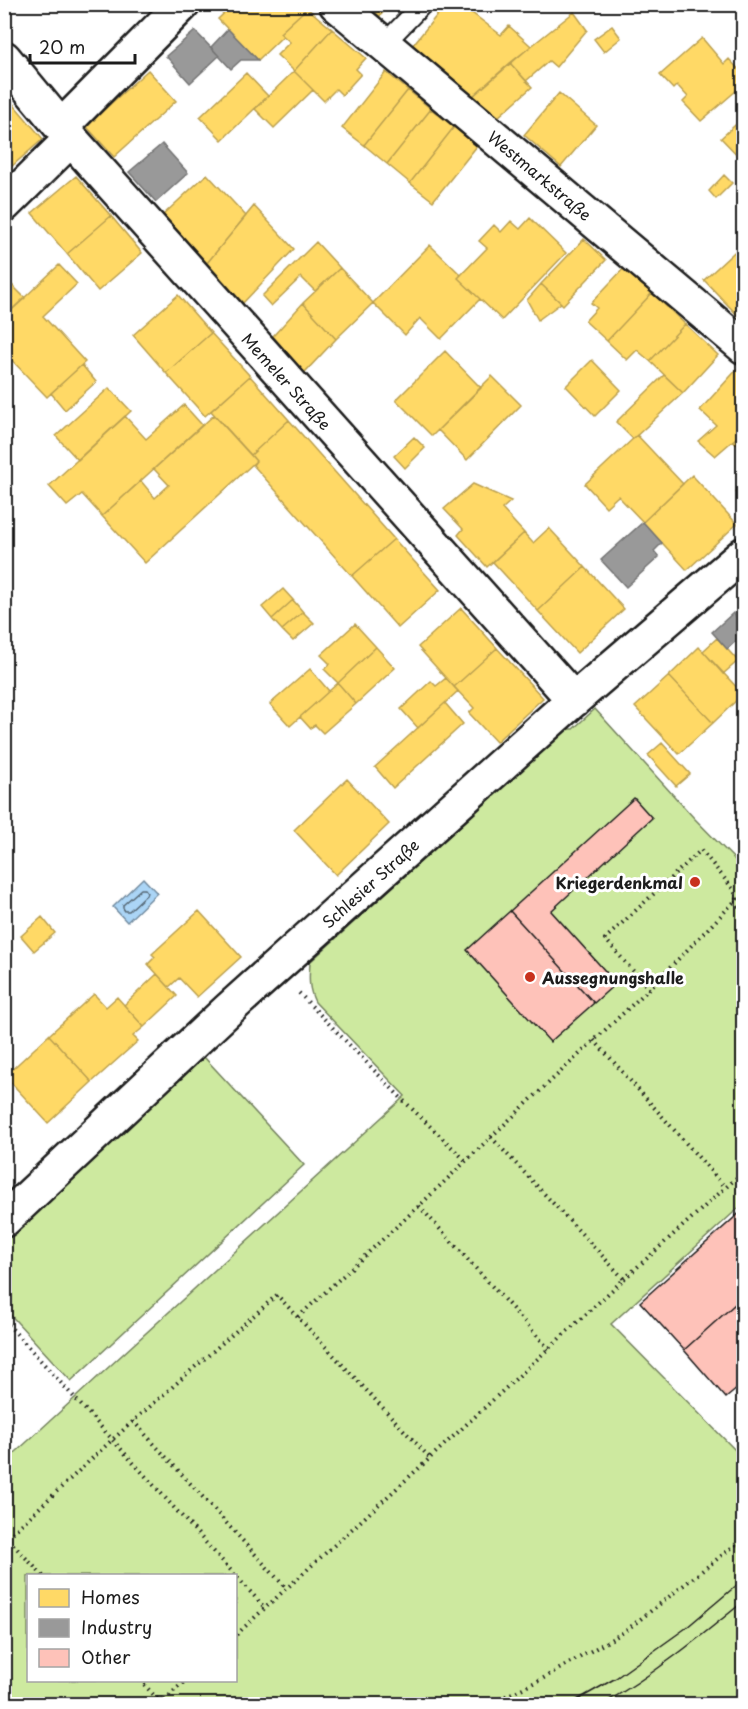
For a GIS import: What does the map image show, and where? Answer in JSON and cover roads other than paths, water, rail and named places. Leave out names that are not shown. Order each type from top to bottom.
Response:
[{"type":"street","points":[[4,205],[183,4]]},
{"type":"street","name":"Westmarkstraße","points":[[336,4],[744,346]]},
{"type":"street","name":"Memeler Straße","points":[[4,58],[66,133],[574,700]]},
{"type":"street","name":"Schlesier Straße","points":[[4,1220],[228,1010],[574,700],[744,554]]},
{"type":"lane","points":[[383,45],[423,4]]},
{"type":"water","points":[[143,878],[157,893],[127,922],[113,907]]},
{"type":"tram line","points":[[570,1704],[616,1678],[686,1628],[744,1579]]},
{"type":"tram line","points":[[603,1704],[658,1668],[744,1601]]},
{"type":"place","name":"Kriegerdenkmal","points":[[695,882]]},
{"type":"place","name":"Aussegnungshalle","points":[[530,977]]}]
